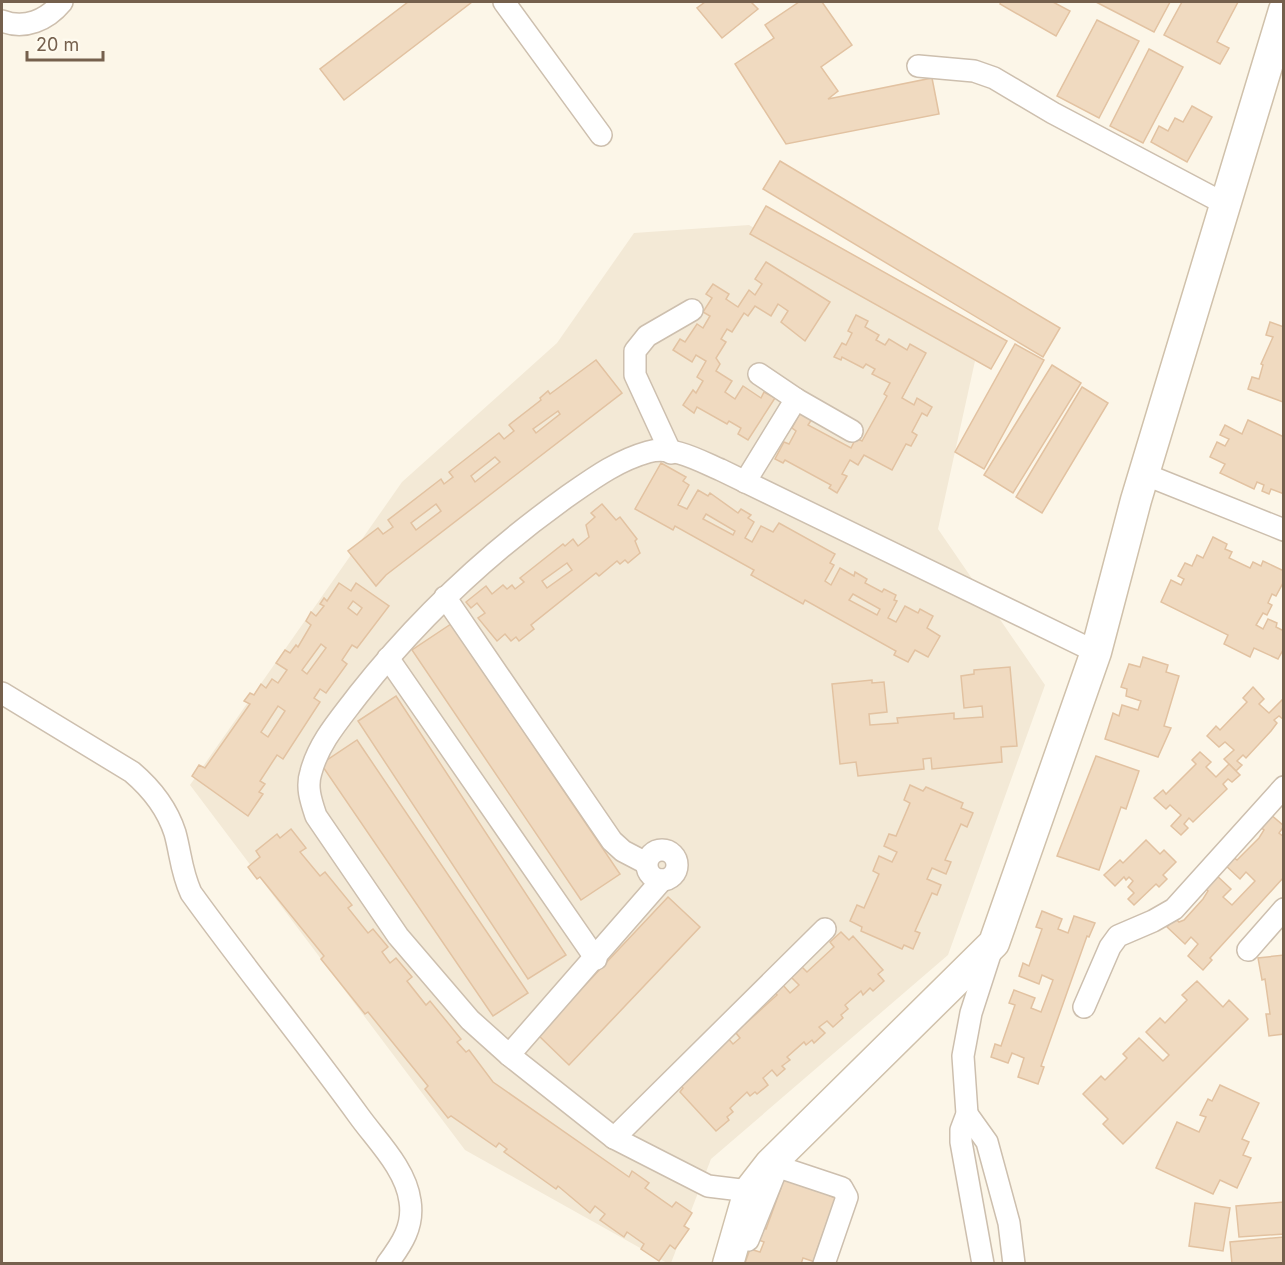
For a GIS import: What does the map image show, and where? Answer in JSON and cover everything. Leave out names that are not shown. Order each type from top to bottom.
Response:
[{"type":"street","points":[[2,21],[27,25],[34,23],[57,9],[63,2]]},
{"type":"street","points":[[504,2],[601,135]]},
{"type":"street","points":[[968,1114],[961,1130],[961,1142],[982,1254],[1013,1253],[987,1142],[968,1114],[963,1083],[963,1056],[971,1013],[1096,652],[1144,474],[1284,10]]},
{"type":"street","points":[[918,66],[974,71],[994,78],[1053,113],[1225,204]]},
{"type":"street","points":[[671,453],[635,375],[635,351],[647,336],[692,310]]},
{"type":"street","points":[[759,374],[796,399],[852,431]]},
{"type":"street","points":[[745,482],[796,399]]},
{"type":"street","points":[[750,1191],[708,1186],[615,1138],[509,1055],[470,1020],[398,936],[316,816],[309,794],[310,772],[327,736],[388,658],[445,597],[531,523],[607,469],[650,451],[681,453],[1096,652]]},
{"type":"street","points":[[1144,474],[1284,530]]},
{"type":"street","points":[[445,597],[612,841],[623,851],[646,863],[651,854],[659,849],[673,854],[677,863],[675,873],[663,880],[596,959],[509,1055]]},
{"type":"street","points":[[388,658],[596,959]]},
{"type":"street","points":[[2,693],[132,771],[162,803],[175,833],[182,872],[191,893],[401,1174],[410,1200],[411,1223],[402,1244],[387,1263]]},
{"type":"street","points":[[1084,1007],[1110,947],[1119,936],[1174,909],[1284,787]]},
{"type":"street","points":[[1248,950],[1284,909]]},
{"type":"street","points":[[615,1138],[825,929]]},
{"type":"street","points":[[728,1263],[750,1191],[994,943]]},
{"type":"street","points":[[738,1263],[773,1166]]},
{"type":"street","points":[[773,1166],[843,1188],[847,1197],[824,1263]]},
{"type":"shaded area","points":[[749,225],[975,361],[938,529],[1045,685],[948,955],[711,1159],[671,1263],[667,1263],[465,1150],[190,785],[402,482],[557,343],[634,233]]},
{"type":"building","points":[[408,2],[472,2],[344,100],[320,69]]},
{"type":"building","points":[[705,2],[751,2],[758,9],[722,38],[697,8]]},
{"type":"building","points":[[799,2],[822,2],[852,45],[821,67],[838,91],[828,99],[932,78],[939,114],[786,144],[735,64],[774,38],[765,25]]},
{"type":"building","points":[[1001,2],[1053,2],[1070,11],[1056,36],[1000,4]]},
{"type":"building","points":[[1096,2],[1170,2],[1154,32]]},
{"type":"building","points":[[1182,2],[1238,2],[1217,42],[1229,48],[1220,64],[1164,35]]},
{"type":"building","points":[[1097,20],[1139,41],[1099,118],[1057,96]]},
{"type":"building","points":[[1149,49],[1183,67],[1143,143],[1110,126]]},
{"type":"building","points":[[1192,106],[1212,117],[1187,162],[1151,142],[1159,126],[1168,131],[1175,118],[1183,122]]},
{"type":"building","points":[[780,161],[1060,328],[1043,357],[763,189]]},
{"type":"building","points":[[766,206],[1007,341],[991,369],[750,234]]},
{"type":"building","points":[[766,262],[830,302],[805,341],[781,322],[788,311],[778,304],[771,316],[755,306],[748,316],[744,313],[732,332],[727,329],[721,339],[726,342],[716,358],[720,364],[716,371],[732,381],[725,392],[735,399],[743,386],[761,398],[764,392],[775,398],[748,440],[738,434],[741,428],[729,421],[727,424],[697,407],[694,413],[683,405],[693,390],[696,393],[703,381],[697,377],[706,361],[696,355],[692,362],[673,350],[680,339],[685,342],[697,324],[703,328],[710,316],[703,312],[712,298],[706,294],[713,284],[729,294],[726,299],[738,307],[749,290],[755,295],[762,284],[755,279]]},
{"type":"building","points":[[856,315],[868,321],[865,327],[879,335],[876,340],[885,345],[889,339],[907,350],[910,344],[926,353],[902,398],[914,405],[917,398],[932,407],[927,416],[922,413],[912,432],[917,435],[911,446],[906,444],[892,470],[864,455],[858,465],[850,460],[842,474],[847,476],[837,493],[829,488],[831,485],[785,460],[783,463],[775,459],[784,442],[789,444],[796,431],[792,428],[800,413],[812,419],[808,425],[851,448],[856,438],[862,441],[887,396],[884,394],[890,383],[872,374],[875,369],[866,364],[863,368],[842,357],[841,360],[834,357],[842,343],[846,345],[852,333],[848,331]]},
{"type":"building","points":[[1270,322],[1284,327],[1283,402],[1248,389],[1252,377],[1259,379],[1263,365],[1261,364],[1273,337],[1266,335]]},
{"type":"building","points":[[1015,344],[1044,360],[984,469],[955,452]]},
{"type":"building","points":[[596,360],[622,393],[386,575],[376,586],[348,551],[378,528],[383,534],[393,527],[388,520],[441,479],[444,484],[453,477],[449,472],[499,433],[504,439],[514,431],[509,425],[541,400],[540,398],[548,391],[550,394]],"holes":[[[558,411],[560,414],[536,433],[533,429]],[[495,457],[500,462],[475,482],[471,476]],[[436,504],[441,511],[416,530],[411,523]]]},
{"type":"building","points":[[1052,365],[1081,383],[1013,493],[984,475]]},
{"type":"building","points":[[1082,387],[1108,403],[1042,513],[1016,497]]},
{"type":"building","points":[[1248,420],[1284,437],[1284,494],[1271,489],[1269,494],[1262,491],[1264,485],[1257,482],[1254,489],[1220,473],[1225,464],[1210,457],[1217,442],[1225,446],[1229,439],[1220,435],[1225,425],[1242,434]]},
{"type":"building","points":[[661,463],[686,477],[683,481],[689,485],[678,505],[687,509],[698,490],[708,496],[710,493],[738,513],[741,509],[751,515],[748,518],[754,522],[745,538],[752,542],[761,526],[773,532],[779,523],[835,554],[830,563],[834,565],[825,581],[831,585],[840,568],[854,576],[855,572],[867,579],[865,583],[882,592],[884,589],[896,595],[894,600],[897,601],[888,618],[896,622],[905,606],[918,613],[920,609],[933,616],[927,628],[940,636],[928,657],[915,650],[908,662],[894,655],[896,651],[805,600],[803,604],[751,575],[754,570],[675,526],[673,530],[635,509]],"holes":[[[706,514],[735,531],[733,535],[703,519]],[[853,594],[880,609],[877,615],[849,600]]]},
{"type":"building","points":[[602,504],[616,520],[620,517],[637,539],[635,541],[640,553],[628,563],[625,560],[620,564],[617,561],[599,576],[596,573],[531,625],[534,629],[519,641],[516,637],[511,641],[505,634],[497,641],[478,618],[485,613],[477,603],[471,608],[466,602],[486,586],[492,594],[503,585],[507,589],[512,585],[515,589],[524,582],[520,578],[563,544],[565,546],[573,539],[578,546],[589,537],[586,525],[595,517],[591,513]],"holes":[[[567,563],[572,570],[547,588],[542,581]]]},
{"type":"building","points":[[1213,537],[1227,544],[1225,549],[1232,552],[1229,558],[1250,568],[1253,562],[1261,566],[1263,561],[1284,571],[1284,581],[1276,596],[1272,594],[1268,603],[1272,605],[1267,615],[1263,613],[1256,625],[1263,629],[1268,619],[1277,623],[1276,627],[1284,631],[1284,648],[1278,659],[1254,648],[1250,657],[1224,644],[1228,635],[1161,602],[1171,580],[1181,585],[1184,579],[1178,576],[1185,563],[1192,566],[1197,555],[1203,558]]},
{"type":"building","points":[[339,583],[351,591],[356,583],[389,606],[357,648],[352,645],[342,660],[347,664],[326,693],[320,689],[314,698],[320,702],[283,759],[277,755],[260,781],[265,784],[259,792],[263,794],[248,816],[192,776],[199,765],[205,768],[250,704],[244,701],[250,693],[254,695],[261,684],[266,688],[272,679],[278,683],[287,670],[276,663],[285,650],[290,653],[296,645],[298,647],[311,625],[306,621],[311,612],[316,616],[324,606],[320,604],[324,598],[327,601]],"holes":[[[353,601],[362,608],[357,615],[348,608]],[[321,644],[326,648],[307,674],[302,670]],[[278,706],[285,711],[268,737],[261,732]]]},
{"type":"building","points":[[451,624],[620,874],[581,900],[412,650]]},
{"type":"building","points":[[1143,657],[1168,665],[1166,672],[1179,676],[1164,726],[1171,728],[1158,757],[1105,739],[1113,713],[1119,716],[1122,705],[1138,710],[1141,701],[1126,696],[1127,689],[1121,687],[1129,664],[1140,667]]},
{"type":"building","points":[[1010,667],[1017,746],[1001,747],[1002,762],[932,769],[931,758],[923,759],[924,769],[858,776],[856,762],[840,764],[832,684],[872,680],[872,683],[884,682],[887,712],[869,714],[870,725],[898,723],[897,718],[954,713],[954,719],[983,717],[982,706],[964,708],[961,676],[974,674],[974,670]]},
{"type":"building","points":[[1253,687],[1264,699],[1259,704],[1269,713],[1282,700],[1284,701],[1284,720],[1279,716],[1274,720],[1277,723],[1271,731],[1246,758],[1243,755],[1237,761],[1242,765],[1236,771],[1224,759],[1234,750],[1225,742],[1219,747],[1207,736],[1216,726],[1220,730],[1247,702],[1243,698]]},
{"type":"building","points":[[396,696],[566,955],[528,979],[358,721]]},
{"type":"building","points":[[357,740],[528,993],[493,1016],[321,764]]},
{"type":"building","points":[[1200,752],[1211,762],[1206,767],[1216,777],[1229,764],[1240,775],[1232,782],[1228,779],[1223,784],[1227,789],[1193,822],[1189,818],[1184,824],[1188,828],[1181,835],[1171,826],[1181,815],[1170,805],[1166,809],[1154,798],[1163,790],[1166,794],[1196,764],[1192,760]]},
{"type":"building","points":[[1096,756],[1139,771],[1126,809],[1121,807],[1099,870],[1057,856]]},
{"type":"building","points":[[910,785],[923,791],[926,787],[963,803],[961,808],[973,813],[967,827],[961,824],[945,860],[951,862],[946,874],[932,868],[927,879],[941,885],[937,895],[932,893],[915,931],[920,933],[913,949],[904,945],[902,949],[861,931],[862,927],[850,921],[857,905],[864,908],[879,874],[873,871],[879,856],[892,862],[897,852],[884,846],[889,834],[896,836],[910,803],[904,800]]},
{"type":"building","points":[[1270,814],[1284,826],[1279,833],[1284,837],[1284,877],[1210,958],[1212,960],[1203,970],[1188,956],[1198,944],[1191,937],[1185,944],[1167,927],[1175,918],[1179,922],[1184,920],[1203,899],[1208,891],[1203,887],[1215,874],[1231,889],[1223,897],[1232,905],[1255,881],[1246,872],[1240,879],[1224,864],[1232,856],[1237,860],[1259,838],[1264,830],[1259,826]]},
{"type":"building","points":[[291,829],[306,848],[300,852],[320,876],[325,872],[352,905],[348,908],[368,933],[373,929],[388,947],[382,952],[390,963],[396,958],[412,977],[407,981],[426,1005],[430,1001],[461,1039],[457,1042],[466,1052],[469,1050],[493,1082],[629,1177],[632,1171],[649,1183],[645,1188],[672,1207],[676,1202],[692,1213],[684,1226],[689,1229],[675,1249],[670,1245],[659,1261],[641,1249],[644,1244],[627,1232],[624,1237],[600,1220],[605,1214],[595,1206],[590,1213],[558,1186],[556,1189],[504,1152],[507,1149],[499,1143],[496,1147],[451,1116],[448,1118],[425,1089],[428,1086],[368,1012],[365,1014],[321,959],[324,956],[260,877],[257,879],[248,867],[260,857],[256,851],[277,834],[280,838]]},
{"type":"building","points":[[1146,840],[1160,854],[1164,850],[1176,862],[1163,875],[1167,879],[1159,887],[1156,884],[1134,905],[1128,899],[1134,893],[1128,887],[1133,881],[1129,877],[1126,880],[1124,877],[1115,886],[1104,875],[1120,860],[1123,863]]},
{"type":"building","points":[[668,897],[700,927],[569,1065],[538,1035]]},
{"type":"building","points":[[1042,911],[1062,919],[1058,929],[1068,933],[1074,916],[1095,923],[1089,937],[1087,936],[1041,1066],[1044,1067],[1038,1084],[1018,1077],[1024,1058],[1012,1053],[1008,1063],[991,1057],[995,1044],[1001,1046],[1015,1005],[1009,1003],[1014,990],[1035,998],[1031,1008],[1041,1012],[1053,980],[1042,975],[1039,984],[1019,976],[1023,963],[1029,966],[1042,929],[1036,927]]},
{"type":"building","points":[[841,932],[849,940],[853,936],[883,970],[878,974],[884,981],[873,991],[870,988],[863,995],[861,991],[845,1005],[848,1009],[841,1015],[843,1018],[833,1027],[827,1021],[819,1027],[825,1033],[814,1043],[812,1040],[806,1045],[804,1042],[787,1057],[790,1060],[782,1066],[785,1069],[777,1076],[772,1070],[763,1078],[768,1085],[757,1094],[755,1092],[750,1096],[747,1092],[730,1108],[733,1112],[727,1117],[729,1120],[716,1131],[680,1092],[683,1088],[675,1080],[725,1035],[733,1044],[740,1038],[732,1028],[742,1020],[745,1024],[777,995],[774,991],[782,984],[790,993],[799,985],[791,977],[802,967],[807,972],[834,947],[830,942]]},
{"type":"building","points":[[1284,955],[1284,1034],[1269,1036],[1266,1014],[1270,1014],[1265,979],[1262,980],[1258,958]]},
{"type":"building","points":[[1197,981],[1223,1007],[1229,1000],[1248,1019],[1123,1144],[1103,1124],[1108,1119],[1083,1094],[1101,1076],[1105,1080],[1127,1058],[1123,1054],[1139,1038],[1163,1061],[1169,1055],[1146,1032],[1160,1018],[1165,1023],[1187,1000],[1182,995]]},
{"type":"building","points":[[1220,1085],[1259,1103],[1242,1139],[1249,1142],[1243,1155],[1251,1158],[1237,1188],[1220,1180],[1213,1194],[1156,1168],[1177,1122],[1199,1132],[1206,1117],[1200,1115],[1208,1099],[1212,1101]]},
{"type":"building","points":[[776,1177],[791,1182],[792,1178],[829,1191],[828,1195],[840,1200],[831,1212],[817,1250],[821,1252],[818,1263],[803,1258],[801,1264],[745,1263],[750,1249],[760,1252],[764,1242],[754,1238],[758,1226],[766,1229],[781,1188],[773,1185]]},
{"type":"building","points":[[1284,1202],[1284,1234],[1239,1237],[1236,1206]]},
{"type":"building","points":[[1195,1203],[1230,1208],[1223,1251],[1189,1246]]},
{"type":"building","points":[[1284,1237],[1284,1264],[1232,1264],[1230,1242]]}]
